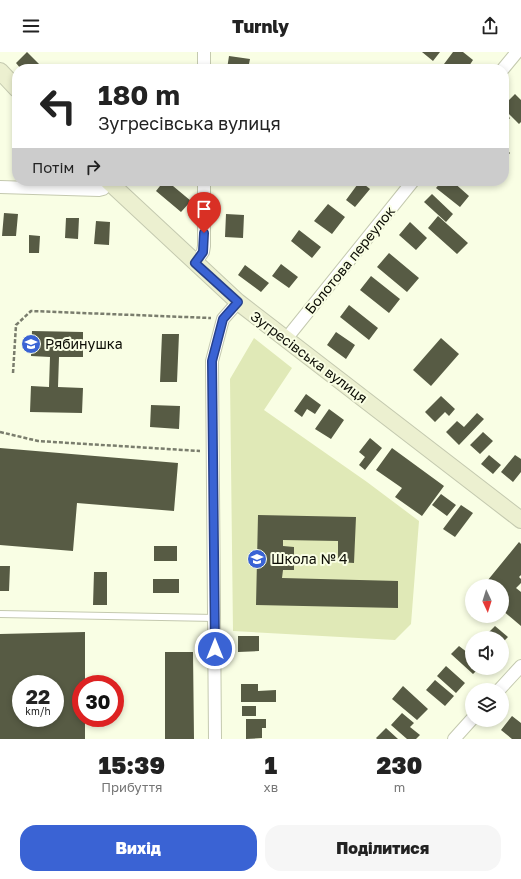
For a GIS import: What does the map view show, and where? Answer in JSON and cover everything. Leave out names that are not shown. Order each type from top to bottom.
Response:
[{"type":"street","points":[[204,52],[204,64]]},
{"type":"street","points":[[507,64],[517,52]]},
{"type":"street","points":[[0,71],[12,84]]},
{"type":"street","points":[[0,187],[99,190],[104,186]]},
{"type":"street","name":"Зугресівська вулиця","points":[[113,186],[238,302],[521,520]]},
{"type":"street","points":[[195,263],[203,252],[204,246],[204,186]]},
{"type":"street","name":"Болотова переулок","points":[[286,339],[409,186]]},
{"type":"street","points":[[215,739],[212,361],[223,319],[238,302]]},
{"type":"street","points":[[505,683],[521,666]]},
{"type":"street","points":[[454,739],[465,727]]},
{"type":"lane","points":[[0,614],[215,618]]},
{"type":"path","points":[[13,372],[16,325],[31,311],[223,319]]},
{"type":"path","points":[[0,432],[38,441],[213,451]]},
{"type":"green space","points":[[254,338],[292,368],[264,410],[367,482],[419,521],[411,624],[395,640],[233,631],[230,379]]},
{"type":"building","points":[[27,52],[39,64],[17,64],[16,63]]},
{"type":"building","points":[[422,52],[440,52],[433,61]]},
{"type":"building","points":[[453,52],[463,52],[473,60],[470,64],[444,64]]},
{"type":"building","points":[[229,56],[250,59],[249,64],[228,64]]},
{"type":"building","points":[[515,94],[521,100],[521,122],[519,124],[509,114],[509,100]]},
{"type":"building","points":[[160,186],[173,186],[191,201],[181,212],[156,191]]},
{"type":"building","points":[[356,186],[366,186],[370,189],[355,207],[346,200]]},
{"type":"building","points":[[438,186],[458,186],[469,196],[460,207],[436,188]]},
{"type":"building","points":[[432,194],[453,214],[446,222],[424,202]]},
{"type":"building","points":[[328,204],[345,217],[332,234],[314,221]]},
{"type":"building","points":[[4,213],[18,214],[16,236],[2,236]]},
{"type":"building","points":[[226,214],[244,215],[243,238],[225,237]]},
{"type":"building","points":[[438,216],[468,243],[457,254],[428,228]]},
{"type":"building","points":[[66,218],[79,218],[78,239],[65,238]]},
{"type":"building","points":[[96,221],[110,222],[109,245],[94,244]]},
{"type":"building","points":[[410,222],[427,238],[416,250],[399,235]]},
{"type":"building","points":[[299,230],[321,247],[312,258],[291,241]]},
{"type":"building","points":[[29,235],[40,236],[39,253],[29,253]]},
{"type":"building","points":[[389,253],[419,278],[407,292],[377,267]]},
{"type":"building","points":[[281,264],[298,277],[289,288],[272,276]]},
{"type":"building","points":[[245,265],[269,283],[261,292],[238,275]]},
{"type":"building","points":[[371,276],[400,299],[389,313],[360,290]]},
{"type":"building","points":[[349,305],[378,328],[369,340],[340,317]]},
{"type":"building","points":[[32,331],[83,332],[83,357],[59,357],[58,387],[83,388],[82,413],[30,412],[31,386],[49,387],[50,357],[31,356]]},
{"type":"building","points":[[336,332],[355,345],[346,359],[327,345]]},
{"type":"building","points":[[162,334],[179,334],[177,382],[160,382]]},
{"type":"building","points":[[441,338],[459,354],[431,386],[413,370]]},
{"type":"building","points":[[306,394],[321,405],[315,414],[307,409],[302,417],[294,411]]},
{"type":"building","points":[[441,396],[455,409],[449,416],[445,412],[435,422],[425,412]]},
{"type":"building","points":[[151,405],[180,406],[179,429],[150,427]]},
{"type":"building","points":[[329,409],[344,420],[331,439],[315,429]]},
{"type":"building","points":[[477,413],[484,419],[459,445],[446,432],[457,421],[464,427]]},
{"type":"building","points":[[483,432],[493,441],[480,454],[470,445]]},
{"type":"building","points":[[370,438],[382,448],[365,470],[359,465],[365,457],[359,452]]},
{"type":"building","points":[[0,448],[178,463],[174,511],[77,503],[73,551],[0,545]]},
{"type":"building","points":[[392,448],[444,486],[422,516],[395,497],[402,488],[376,470]]},
{"type":"building","points":[[489,455],[501,465],[493,474],[481,464]]},
{"type":"building","points":[[515,455],[521,459],[521,472],[513,482],[501,472]]},
{"type":"building","points":[[441,494],[456,505],[447,516],[432,505]]},
{"type":"building","points":[[461,505],[473,513],[455,537],[443,529]]},
{"type":"building","points":[[258,515],[356,517],[354,563],[338,562],[338,541],[283,540],[283,546],[294,547],[294,570],[283,570],[282,578],[398,581],[398,608],[256,605]]},
{"type":"building","points":[[519,542],[521,544],[521,575],[519,577],[521,579],[521,583],[516,588],[521,592],[521,626],[509,616],[509,579],[489,579]]},
{"type":"building","points":[[154,546],[177,546],[177,561],[154,561]]},
{"type":"building","points":[[0,566],[10,566],[9,591],[0,591]]},
{"type":"building","points":[[94,572],[107,572],[107,605],[93,605]]},
{"type":"building","points":[[153,579],[179,579],[179,593],[153,593]]},
{"type":"building","points":[[495,626],[501,631],[490,631]]},
{"type":"building","points":[[85,632],[85,675],[72,675],[72,727],[85,727],[85,739],[0,739],[0,634]]},
{"type":"building","points":[[238,636],[259,636],[259,651],[238,652]]},
{"type":"building","points":[[459,646],[465,651],[465,667],[451,654]]},
{"type":"building","points":[[165,652],[193,652],[194,739],[165,739]]},
{"type":"building","points":[[446,666],[465,683],[456,693],[437,676]]},
{"type":"building","points":[[435,680],[454,696],[445,706],[426,690]]},
{"type":"building","points":[[241,684],[258,684],[258,691],[276,690],[276,702],[241,702]]},
{"type":"building","points":[[403,686],[428,709],[417,720],[392,699]]},
{"type":"building","points":[[242,706],[256,706],[256,716],[242,716]]},
{"type":"building","points":[[402,713],[414,723],[410,727],[420,735],[416,739],[407,739],[391,725]]},
{"type":"building","points":[[512,716],[521,723],[521,739],[512,739],[501,730],[503,727],[509,727],[509,720]]},
{"type":"building","points":[[246,719],[266,719],[266,728],[262,728],[262,738],[246,739]]},
{"type":"building","points":[[386,728],[398,739],[377,739],[376,738]]},
{"type":"place","name":"Рябинушка","points":[[31,344]]},
{"type":"place","name":"Школа № 4","points":[[257,559]]},
{"type":"route","points":[[204,233],[203,252],[195,263],[238,302],[223,319],[212,361],[215,649]]}]
